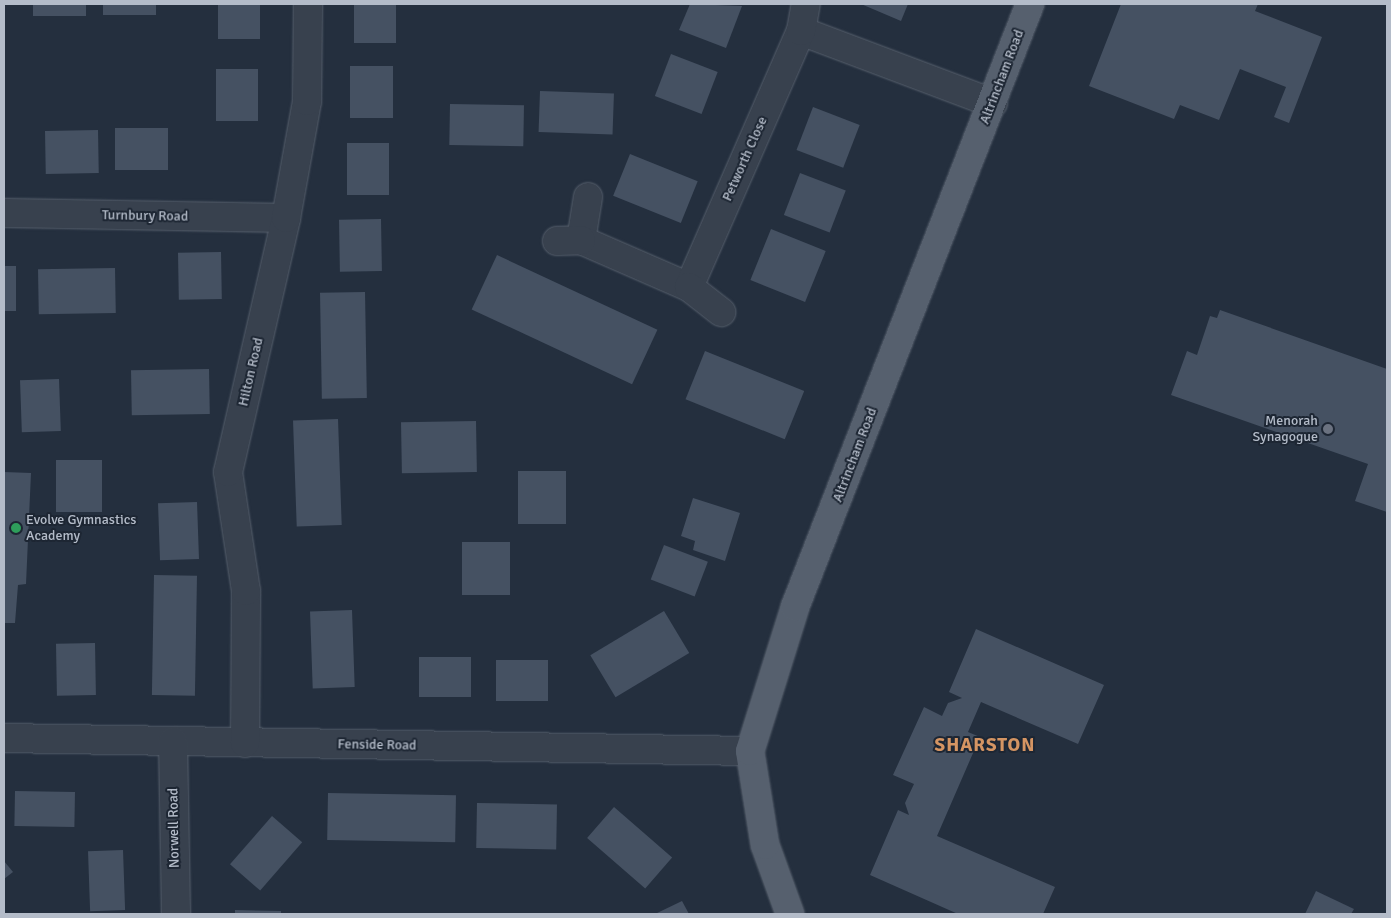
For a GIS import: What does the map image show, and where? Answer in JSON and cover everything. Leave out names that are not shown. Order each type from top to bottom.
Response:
[{"type":"main road","name":"Altrincham Road","points":[[790,914],[765,845],[750,751],[796,607],[993,104],[1030,4]]},
{"type":"street","name":"Hilton Road","points":[[245,743],[246,591],[228,472],[286,218],[306,101],[308,4]]},
{"type":"street","name":"Petworth Close","points":[[689,287],[801,31],[806,4]]},
{"type":"street","points":[[801,31],[993,104]]},
{"type":"street","points":[[588,197],[569,241],[689,287],[721,312]]},
{"type":"street","name":"Turnbury Road","points":[[4,213],[286,218]]},
{"type":"street","name":"Fenside Road","points":[[4,738],[750,751]]},
{"type":"street","name":"Norwell Road","points":[[173,741],[176,914]]},
{"type":"building","points":[[33,4],[86,4],[86,16],[33,16]]},
{"type":"building","points":[[103,4],[156,4],[156,15],[103,15]]},
{"type":"building","points":[[218,4],[260,4],[260,39],[218,39]]},
{"type":"building","points":[[354,4],[396,4],[396,43],[354,43]]},
{"type":"building","points":[[690,4],[742,6],[726,48],[679,30]]},
{"type":"building","points":[[861,4],[908,4],[901,21]]},
{"type":"building","points":[[1121,4],[1258,4],[1255,11],[1322,37],[1289,123],[1274,117],[1286,87],[1240,69],[1219,120],[1180,105],[1174,119],[1089,86]]},
{"type":"building","points":[[671,54],[718,72],[702,114],[655,96]]},
{"type":"building","points":[[350,66],[393,66],[393,118],[350,118]]},
{"type":"building","points":[[216,69],[258,69],[258,121],[216,121]]},
{"type":"building","points":[[540,91],[614,94],[613,135],[539,132]]},
{"type":"building","points":[[450,104],[524,105],[523,146],[449,145]]},
{"type":"building","points":[[813,107],[860,125],[843,168],[797,150]]},
{"type":"building","points":[[115,128],[168,128],[168,170],[115,170]]},
{"type":"building","points":[[98,130],[99,173],[46,174],[45,131]]},
{"type":"building","points":[[347,143],[389,143],[389,195],[347,195]]},
{"type":"building","points":[[630,154],[698,181],[681,223],[613,196]]},
{"type":"building","points":[[800,173],[846,191],[830,233],[784,215]]},
{"type":"building","points":[[381,219],[382,271],[340,272],[339,220]]},
{"type":"building","points":[[771,229],[826,251],[805,302],[750,280]]},
{"type":"building","points":[[221,252],[222,299],[179,300],[178,253]]},
{"type":"building","points":[[497,255],[657,330],[632,384],[472,309]]},
{"type":"building","points":[[4,266],[16,266],[16,311],[4,311]]},
{"type":"building","points":[[115,268],[116,313],[39,314],[38,269]]},
{"type":"building","points":[[365,292],[367,398],[322,399],[320,293]]},
{"type":"building","name":"Menorah Synagogue","points":[[1220,310],[1387,369],[1387,512],[1355,501],[1368,464],[1171,395],[1187,351],[1197,355],[1210,316],[1217,318]]},
{"type":"building","points":[[705,351],[804,391],[785,439],[686,399]]},
{"type":"building","points":[[209,369],[210,414],[132,415],[131,370]]},
{"type":"building","points":[[59,379],[61,431],[22,432],[20,380]]},
{"type":"building","points":[[338,419],[342,525],[297,527],[293,421]]},
{"type":"building","points":[[476,421],[477,472],[402,473],[401,422]]},
{"type":"building","points":[[56,460],[102,460],[102,512],[56,512]]},
{"type":"building","points":[[518,471],[566,471],[566,524],[518,524]]},
{"type":"building","name":"Evolve Gymnastics Academy","points":[[4,472],[31,473],[26,584],[18,585],[15,623],[4,623]]},
{"type":"building","points":[[693,498],[740,513],[725,561],[693,550],[695,541],[681,536]]},
{"type":"building","points":[[197,502],[199,559],[160,560],[158,503]]},
{"type":"building","points":[[462,542],[510,542],[510,595],[462,595]]},
{"type":"building","points":[[664,545],[708,562],[695,596],[651,580]]},
{"type":"building","points":[[154,575],[197,576],[195,696],[152,695]]},
{"type":"building","points":[[352,610],[355,687],[313,688],[310,611]]},
{"type":"building","points":[[664,611],[689,653],[616,697],[590,655]]},
{"type":"building","points":[[976,629],[1104,685],[1078,744],[981,702],[968,732],[980,737],[937,836],[1055,887],[1043,914],[958,914],[870,875],[898,810],[909,815],[905,803],[914,784],[893,775],[924,707],[942,716],[948,703],[962,698],[949,692]]},
{"type":"building","points":[[95,643],[96,695],[57,696],[56,644]]},
{"type":"building","points":[[419,657],[471,657],[471,697],[419,697]]},
{"type":"building","points":[[496,660],[548,660],[548,701],[496,701]]},
{"type":"building","points":[[15,791],[75,792],[74,827],[14,826]]},
{"type":"building","points":[[328,793],[456,795],[455,842],[327,840]]},
{"type":"building","points":[[477,803],[557,804],[556,849],[476,848]]},
{"type":"building","points":[[614,807],[672,858],[645,888],[587,838]]},
{"type":"building","points":[[272,816],[302,842],[260,891],[230,864]]},
{"type":"building","points":[[123,850],[125,910],[90,911],[88,851]]},
{"type":"building","points":[[4,861],[13,872],[4,879]]},
{"type":"building","points":[[1316,891],[1354,909],[1351,914],[1305,914]]},
{"type":"building","points":[[682,901],[689,914],[655,914]]},
{"type":"building","points":[[235,910],[281,911],[281,914],[235,914]]},
{"type":"place","name":"Menorah Synagogue","points":[[1328,429]]},
{"type":"place","name":"Evolve Gymnastics Academy","points":[[16,528]]},
{"type":"district","name":"SHARSTON","points":[[985,746]]}]
